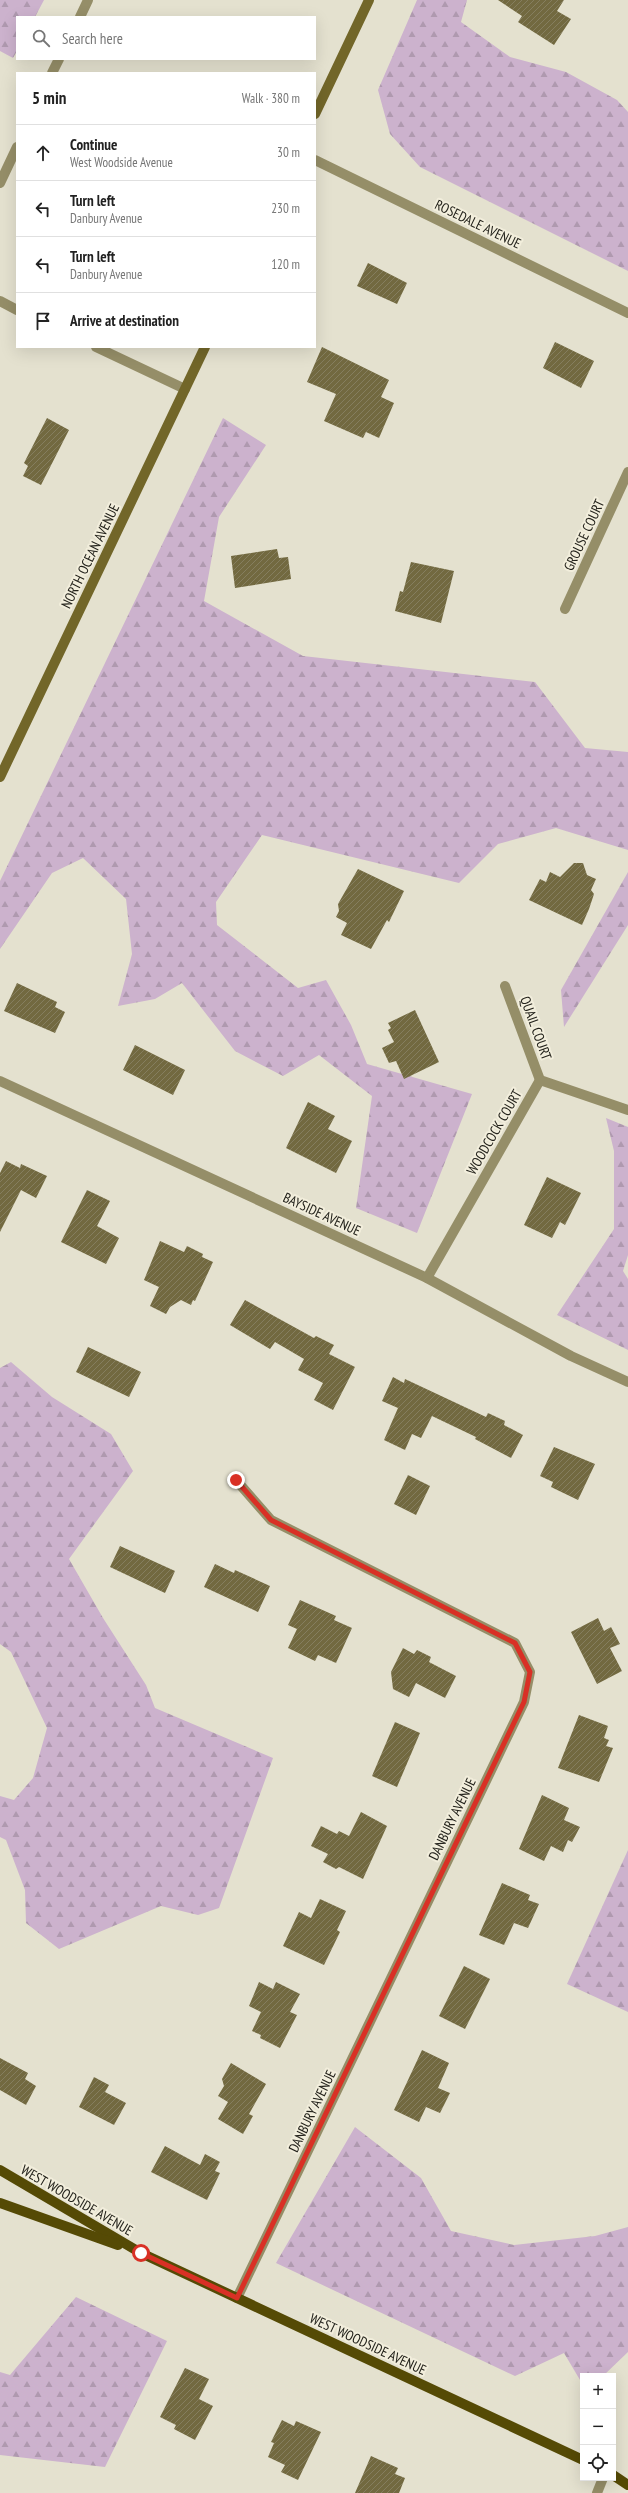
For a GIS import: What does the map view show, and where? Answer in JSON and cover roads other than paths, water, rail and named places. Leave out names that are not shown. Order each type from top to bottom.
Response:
[{"type":"main road","points":[[316,112],[369,0]]},
{"type":"main road","name":"NORTH OCEAN AVENUE","points":[[0,777],[205,348]]},
{"type":"main road","name":"WEST WOODSIDE AVENUE","points":[[0,2170],[141,2253],[580,2459]]},
{"type":"main road","name":"WEST WOODSIDE AVENUE","points":[[0,2203],[141,2253]]},
{"type":"main road","points":[[616,2475],[628,2477]]},
{"type":"main road","points":[[616,2476],[628,2485]]},
{"type":"street","points":[[80,16],[88,0]]},
{"type":"street","points":[[52,72],[58,60]]},
{"type":"street","points":[[0,183],[16,149]]},
{"type":"street","name":"ROSEDALE AVENUE","points":[[316,160],[628,313]]},
{"type":"street","points":[[0,302],[16,310]]},
{"type":"street","points":[[98,348],[185,389]]},
{"type":"street","name":"GROUSE COURT","points":[[565,609],[628,472]]},
{"type":"street","name":"QUAIL COURT","points":[[505,986],[540,1080]]},
{"type":"street","points":[[540,1080],[628,1110]]},
{"type":"street","name":"WOODCOCK COURT","points":[[427,1278],[540,1080]]},
{"type":"street","name":"BAYSIDE AVENUE","points":[[0,1081],[427,1278],[571,1356],[628,1382]]},
{"type":"street","name":"DANBURY AVENUE","points":[[236,1480],[271,1520],[515,1643],[530,1672],[524,1702],[237,2298]]},
{"type":"street","points":[[597,2493],[603,2481]]}]
